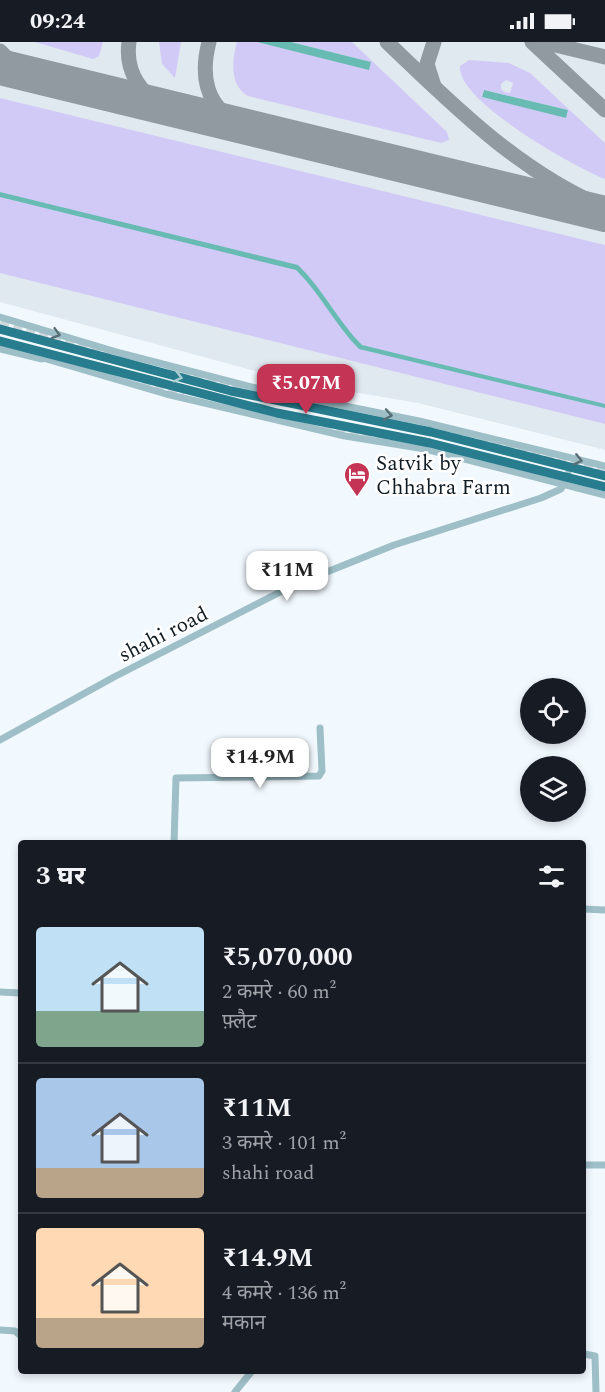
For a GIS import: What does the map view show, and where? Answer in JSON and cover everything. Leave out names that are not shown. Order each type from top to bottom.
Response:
[{"type":"highway","points":[[0,329],[231,391],[430,432],[605,476]]},
{"type":"highway","points":[[0,341],[44,355],[267,411],[430,443],[565,482],[605,487]]},
{"type":"street","points":[[0,317],[111,351],[256,388],[419,421],[605,466]]},
{"type":"street","points":[[0,348],[44,355]]},
{"type":"street","points":[[570,468],[565,482],[605,495]]},
{"type":"street","name":"shahi road","points":[[0,741],[114,677],[292,586],[394,545],[541,498],[565,482]]},
{"type":"street","points":[[174,840],[176,778],[319,776],[322,771],[320,728]]},
{"type":"street","points":[[586,909],[605,910]]},
{"type":"street","points":[[0,992],[18,993]]},
{"type":"street","points":[[586,1164],[605,1165]]},
{"type":"street","points":[[0,1330],[15,1331],[18,1334]]},
{"type":"street","points":[[586,1354],[595,1356],[596,1392]]},
{"type":"street","points":[[235,1392],[250,1374]]},
{"type":"shaded area","points":[[0,42],[605,42],[605,450],[418,403],[299,383],[0,302]]},
{"type":"shaded area","points":[[35,42],[103,42],[99,56],[93,59]]},
{"type":"shaded area","points":[[159,42],[181,42],[175,78],[162,64]]},
{"type":"shaded area","points":[[237,42],[257,42],[369,69],[371,62],[291,42],[352,42],[447,132],[449,140],[441,143],[248,96],[235,79],[233,64]]},
{"type":"shaded area","points":[[257,42],[291,42],[371,62],[369,70]]},
{"type":"shaded area","points":[[469,60],[509,63],[530,73],[605,143],[605,179],[545,147],[496,114],[477,97],[464,80],[460,66]],"holes":[[[506,80],[513,83],[510,93],[501,89],[501,84]],[[484,90],[568,110],[566,117],[482,97]]]},
{"type":"shaded area","points":[[484,90],[568,110],[566,118],[482,97]]},
{"type":"shaded area","points":[[0,98],[605,245],[605,424],[0,273]]},
{"type":"shaded area","points":[[0,192],[298,265],[362,345],[605,404],[605,408],[359,349],[296,270],[0,197]]},
{"type":"taxiway","points":[[129,42],[129,62],[136,80],[148,95],[164,107]]},
{"type":"taxiway","points":[[209,42],[205,67],[208,89],[219,109],[239,124]]},
{"type":"taxiway","points":[[387,42],[462,113],[515,156],[573,193],[605,208]]},
{"type":"taxiway","points":[[434,42],[427,64],[434,86]]},
{"type":"taxiway","points":[[532,42],[605,110]]},
{"type":"taxiway","points":[[543,42],[605,57]]},
{"type":"taxiway","points":[[0,51],[22,73]]},
{"type":"runway","points":[[0,67],[605,214]]},
{"type":"tunnel","points":[[0,324],[111,353]]},
{"type":"tunnel","points":[[168,369],[265,394]]},
{"type":"tunnel","points":[[142,384],[184,395]]},
{"type":"tunnel","points":[[378,417],[412,423]]},
{"type":"tunnel","points":[[323,428],[404,442]]},
{"type":"tunnel","points":[[440,429],[605,471]]},
{"type":"place","name":"Satvik by Chhabra Farm","points":[[357,498]]}]
